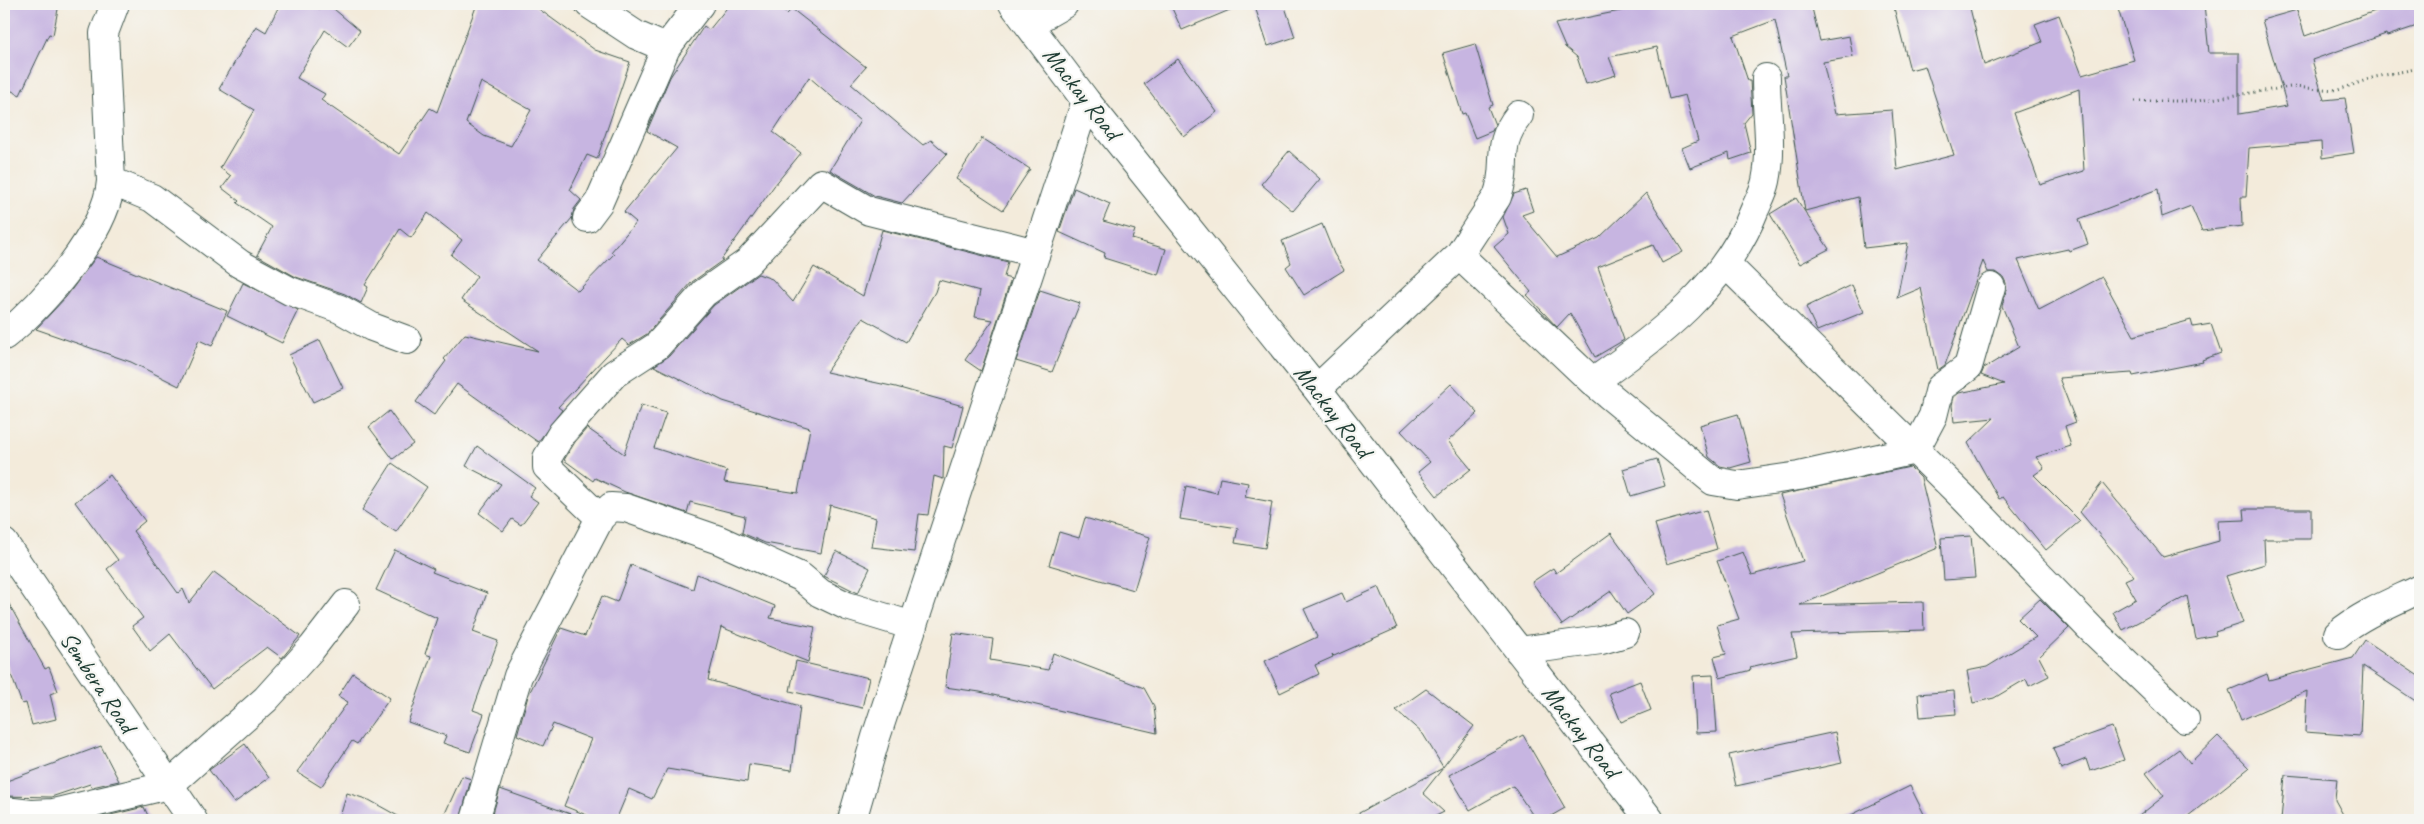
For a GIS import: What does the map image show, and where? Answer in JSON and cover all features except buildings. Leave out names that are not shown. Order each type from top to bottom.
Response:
[{"type":"street","points":[[4,336],[24,320],[42,300],[91,238],[110,195],[111,180],[104,41],[106,26],[115,4]]},
{"type":"street","points":[[590,4],[636,35],[666,48]]},
{"type":"street","points":[[587,218],[599,202],[666,48],[700,4]]},
{"type":"street","points":[[1021,14],[1064,4]]},
{"type":"street","name":"Mackay Road","points":[[1021,14],[1086,101],[1317,389],[1650,820]]},
{"type":"street","points":[[1593,382],[1646,345],[1679,317],[1726,264],[1749,225],[1766,182],[1770,145],[1766,78]]},
{"type":"street","points":[[852,820],[876,737],[1086,101]]},
{"type":"street","points":[[1317,389],[1459,255],[1497,197],[1500,188],[1505,136],[1519,115]]},
{"type":"street","points":[[111,180],[152,198],[240,264],[290,291],[340,309],[372,327],[407,340]]},
{"type":"street","points":[[600,518],[547,467],[547,458],[562,433],[614,374],[657,346],[704,293],[748,262],[821,183],[870,211],[1036,253]]},
{"type":"street","points":[[1459,255],[1593,382],[1713,481],[1737,485],[1800,476],[1915,450],[1933,416],[1940,388],[1968,368],[1991,287]]},
{"type":"street","points":[[1726,264],[1915,450],[2064,603],[2184,719]]},
{"type":"street","points":[[475,820],[518,676],[600,518],[611,507],[626,508],[720,540],[801,578],[820,593],[847,606],[913,626]]},
{"type":"street","name":"Sembera Road","points":[[4,543],[193,820]]},
{"type":"street","points":[[2338,634],[2390,603],[2420,589]]},
{"type":"street","points":[[4,812],[54,813],[168,785],[266,699],[312,648],[346,604]]},
{"type":"street","points":[[1519,651],[1601,640],[1625,633]]},
{"type":"path","points":[[2135,101],[2197,101],[2290,87],[2338,90],[2375,76],[2420,68]]}]
